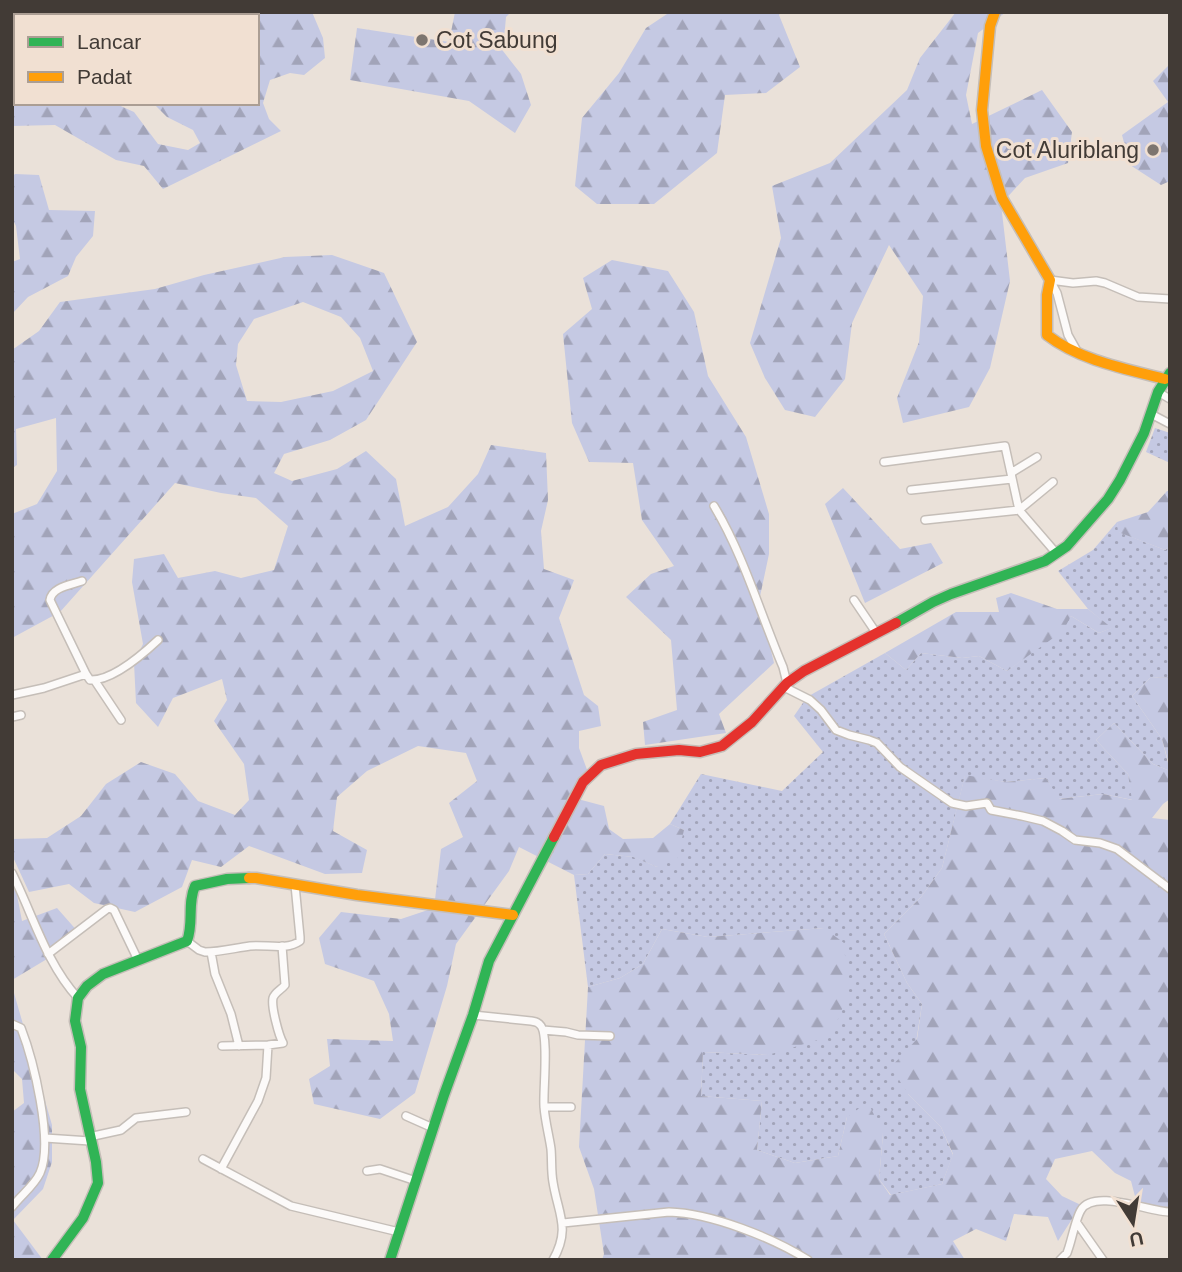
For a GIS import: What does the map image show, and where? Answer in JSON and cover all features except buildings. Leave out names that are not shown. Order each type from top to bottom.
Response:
[{"type":"street","points":[[995,12],[987,48],[982,110],[986,146],[1002,198],[1057,293],[1068,335],[1077,352]]},
{"type":"street","points":[[1050,280],[1073,283],[1096,281],[1138,297],[1170,299]]},
{"type":"street","points":[[390,1260],[489,961],[583,782],[601,765],[636,754],[679,750],[700,752],[722,746],[752,722],[785,685],[804,671],[942,598],[1029,567],[1057,554],[1108,499],[1144,433],[1158,392],[1167,376],[1127,369],[1057,344],[1047,335],[1045,325],[1050,280]]},
{"type":"street","points":[[1158,392],[1170,399]]},
{"type":"street","points":[[1151,414],[1170,424]]},
{"type":"street","points":[[884,461],[1005,446],[1019,510],[1057,554]]},
{"type":"street","points":[[911,490],[1012,476],[1037,457]]},
{"type":"street","points":[[925,520],[1019,510],[1053,482]]},
{"type":"street","points":[[714,506],[737,550],[783,667],[785,685]]},
{"type":"street","points":[[82,581],[55,591],[50,600],[86,674],[90,680],[95,681],[121,720]]},
{"type":"street","points":[[854,600],[877,634]]},
{"type":"street","points":[[95,681],[138,659],[158,640]]},
{"type":"street","points":[[12,695],[86,674]]},
{"type":"street","points":[[785,685],[810,700],[836,730],[877,743],[900,766],[952,803],[966,806],[986,803],[990,810],[1043,821],[1075,840],[1100,843],[1117,849],[1170,890]]},
{"type":"street","points":[[12,716],[21,715]]},
{"type":"street","points":[[12,873],[48,954],[78,998]]},
{"type":"street","points":[[52,1260],[83,1218],[96,1190],[98,1177],[80,1090],[81,1047],[75,1021],[78,998],[87,986],[103,974],[187,941],[192,930],[191,895],[195,886],[227,879],[256,878],[357,895],[513,915]]},
{"type":"street","points":[[187,941],[202,952],[295,944],[300,941],[295,885]]},
{"type":"street","points":[[48,954],[110,908],[114,910],[138,960]]},
{"type":"street","points":[[222,1046],[284,1042],[279,1037],[273,1002],[275,993],[285,985],[282,946]]},
{"type":"street","points":[[211,952],[215,974],[231,1014],[239,1046]]},
{"type":"street","points":[[473,1015],[531,1021],[540,1025],[543,1030],[544,1107],[553,1182],[563,1223],[561,1243],[553,1260]]},
{"type":"street","points":[[12,1024],[21,1028],[30,1050],[45,1138],[39,1176],[12,1207]]},
{"type":"street","points":[[543,1030],[610,1036]]},
{"type":"street","points":[[221,1169],[258,1101],[266,1078],[268,1045]]},
{"type":"street","points":[[544,1107],[571,1107]]},
{"type":"street","points":[[45,1138],[90,1139],[118,1131],[136,1118],[186,1112]]},
{"type":"street","points":[[406,1116],[433,1128]]},
{"type":"street","points":[[203,1159],[291,1206],[399,1232]]},
{"type":"street","points":[[367,1171],[380,1169],[416,1181]]},
{"type":"street","points":[[1060,1260],[1067,1253],[1081,1210],[1095,1200],[1170,1212]]},
{"type":"street","points":[[563,1223],[680,1212],[737,1227],[790,1248],[808,1260]]},
{"type":"street","points":[[1077,1223],[1103,1260]]},
{"type":"green space","points":[[312,12],[323,38],[325,58],[304,75],[290,73],[270,80],[263,103],[269,119],[281,131],[163,189],[144,166],[116,160],[55,125],[12,126],[14,46],[14,105],[118,105],[134,112],[158,144],[188,150],[200,143],[193,130],[167,117],[155,105],[259,105],[259,14],[193,14]]},
{"type":"green space","points":[[455,12],[511,12],[506,17],[503,51],[521,74],[531,105],[515,133],[469,101],[350,80],[357,28],[449,42]]},
{"type":"green space","points":[[670,12],[781,12],[779,15],[800,67],[766,93],[725,95],[717,153],[654,204],[597,204],[575,186],[582,118],[619,73],[646,28]]},
{"type":"green space","points":[[956,12],[1006,12],[978,33],[966,95],[972,124],[1042,90],[1072,132],[1068,163],[1025,178],[1001,204],[1010,281],[990,368],[969,407],[903,423],[897,398],[919,342],[923,296],[889,245],[852,323],[845,379],[815,417],[785,410],[765,378],[750,343],[781,238],[772,186],[830,163],[907,90],[920,58]]},
{"type":"green space","points":[[1170,64],[1170,181],[1161,185],[1130,165],[1122,135],[1168,102],[1153,81]]},
{"type":"green space","points":[[15,174],[39,175],[49,210],[95,211],[93,236],[76,257],[68,276],[28,297],[12,314],[12,262],[20,259],[16,226],[12,218],[12,177]]},
{"type":"green space","points":[[332,255],[384,273],[417,342],[366,420],[330,440],[284,454],[274,473],[292,481],[337,469],[366,451],[396,479],[405,526],[448,507],[478,474],[491,445],[546,453],[548,500],[541,531],[544,569],[574,580],[559,618],[584,695],[598,706],[601,726],[579,731],[579,748],[589,775],[574,798],[604,806],[609,829],[623,839],[653,838],[670,824],[684,830],[677,859],[657,867],[633,857],[605,854],[588,874],[574,875],[519,847],[509,871],[456,944],[447,986],[415,1093],[380,1119],[314,1104],[309,1079],[330,1066],[327,1039],[393,1041],[389,1014],[374,981],[325,964],[319,938],[341,912],[401,919],[434,908],[441,849],[463,837],[449,803],[477,781],[466,753],[418,746],[367,771],[337,797],[333,831],[367,850],[362,873],[325,874],[249,846],[221,867],[192,860],[182,887],[135,912],[94,903],[69,884],[29,892],[12,855],[12,839],[47,838],[81,816],[106,784],[141,762],[175,774],[198,801],[235,815],[249,800],[244,764],[214,721],[227,700],[222,679],[173,698],[158,727],[136,703],[134,663],[143,644],[132,582],[134,559],[164,554],[178,578],[215,571],[241,578],[274,570],[288,526],[256,498],[175,483],[60,612],[12,638],[12,514],[37,504],[57,471],[56,418],[16,429],[17,465],[12,468],[12,350],[39,331],[60,302],[155,289],[285,257]],"holes":[[[303,302],[341,317],[360,338],[373,371],[333,391],[281,402],[247,401],[236,365],[238,344],[254,319]]]},
{"type":"green space","points":[[612,260],[668,271],[694,312],[708,376],[746,437],[769,514],[769,554],[759,601],[774,663],[719,714],[726,733],[645,745],[643,722],[677,710],[671,640],[626,597],[651,574],[674,566],[642,520],[633,463],[589,462],[572,423],[563,334],[592,309],[583,278]]},
{"type":"green space","points":[[1155,428],[1170,433],[1170,463],[1146,452]]},
{"type":"green space","points":[[843,488],[900,549],[931,543],[943,563],[865,603],[825,504]]},
{"type":"green space","points":[[1170,491],[1170,546],[1165,550],[1118,532],[1117,522],[1148,512]]},
{"type":"green space","points":[[1117,522],[1119,532],[1165,550],[1170,546],[1170,677],[1150,678],[1132,696],[1162,739],[1170,771],[1153,764],[1114,723],[1096,740],[1128,774],[1133,800],[1103,794],[1058,799],[1046,778],[1006,782],[965,776],[942,868],[921,897],[884,934],[907,983],[922,1004],[908,1094],[941,1127],[953,1155],[942,1184],[891,1195],[879,1179],[883,1134],[847,1117],[838,1156],[795,1163],[757,1150],[762,1101],[701,1096],[703,1052],[768,1055],[824,928],[708,937],[662,929],[643,964],[620,978],[588,987],[574,875],[588,874],[605,854],[634,857],[657,867],[684,830],[670,824],[701,774],[782,791],[823,752],[794,716],[807,697],[885,653],[906,670],[921,653],[962,658],[979,656],[1007,671],[1071,616],[1099,633],[1111,628],[1088,609],[1058,571],[1093,550]]},
{"type":"green space","points":[[1011,593],[1057,609],[1088,609],[1112,628],[1099,633],[1071,616],[1063,631],[1007,671],[979,656],[962,658],[921,653],[906,670],[885,653],[956,612],[999,612],[996,598]]},
{"type":"green space","points":[[1170,677],[1170,768],[1162,739],[1132,696],[1150,678]]},
{"type":"green space","points":[[1114,723],[1153,764],[1170,771],[1170,799],[1152,818],[1170,820],[1170,1211],[1137,1204],[1131,1181],[1115,1173],[1092,1151],[1055,1159],[1046,1179],[1062,1196],[1081,1205],[1058,1241],[1048,1217],[1014,1214],[1006,1241],[976,1229],[953,1241],[965,1260],[602,1260],[604,1254],[594,1189],[579,1147],[588,987],[620,978],[643,964],[662,929],[708,937],[824,928],[844,943],[848,995],[831,1036],[768,1055],[703,1052],[701,1096],[762,1101],[757,1150],[795,1163],[838,1156],[847,1117],[868,1102],[883,1134],[879,1179],[890,1195],[942,1184],[953,1154],[941,1127],[908,1094],[891,1067],[917,1039],[922,1004],[907,983],[884,934],[921,897],[942,868],[965,775],[1006,782],[1046,778],[1059,799],[1103,794],[1132,800],[1128,774],[1096,740]]},
{"type":"green space","points":[[12,885],[17,895],[22,921],[57,908],[79,933],[47,959],[12,980]]},
{"type":"green space","points":[[12,986],[52,1125],[52,1162],[43,1189],[13,1220],[43,1260],[12,1260],[12,1112],[24,1103],[22,1079],[12,1069]]},
{"type":"traffic: fast","points":[[896,623],[951,594],[1045,561],[1067,546],[1108,499],[1120,480],[1144,433],[1158,392],[1170,373]]},
{"type":"traffic: fast","points":[[390,1260],[489,961],[554,837]]},
{"type":"traffic: fast","points":[[52,1260],[83,1218],[98,1183],[80,1089],[81,1047],[75,1021],[78,998],[87,986],[103,974],[187,941],[195,886],[227,879],[249,878]]},
{"type":"traffic: slow","points":[[995,12],[990,26],[982,110],[986,146],[1002,198],[1050,280],[1047,295],[1047,335],[1088,357],[1165,379]]},
{"type":"traffic: slow","points":[[249,878],[513,915]]},
{"type":"traffic: jam","points":[[554,837],[583,782],[601,765],[636,754],[679,750],[700,752],[722,746],[752,722],[787,683],[804,671],[896,623]]},
{"type":"place","name":"Cot Sabung","points":[[422,40]]},
{"type":"place","name":"Cot Aluriblang","points":[[1153,150]]}]
